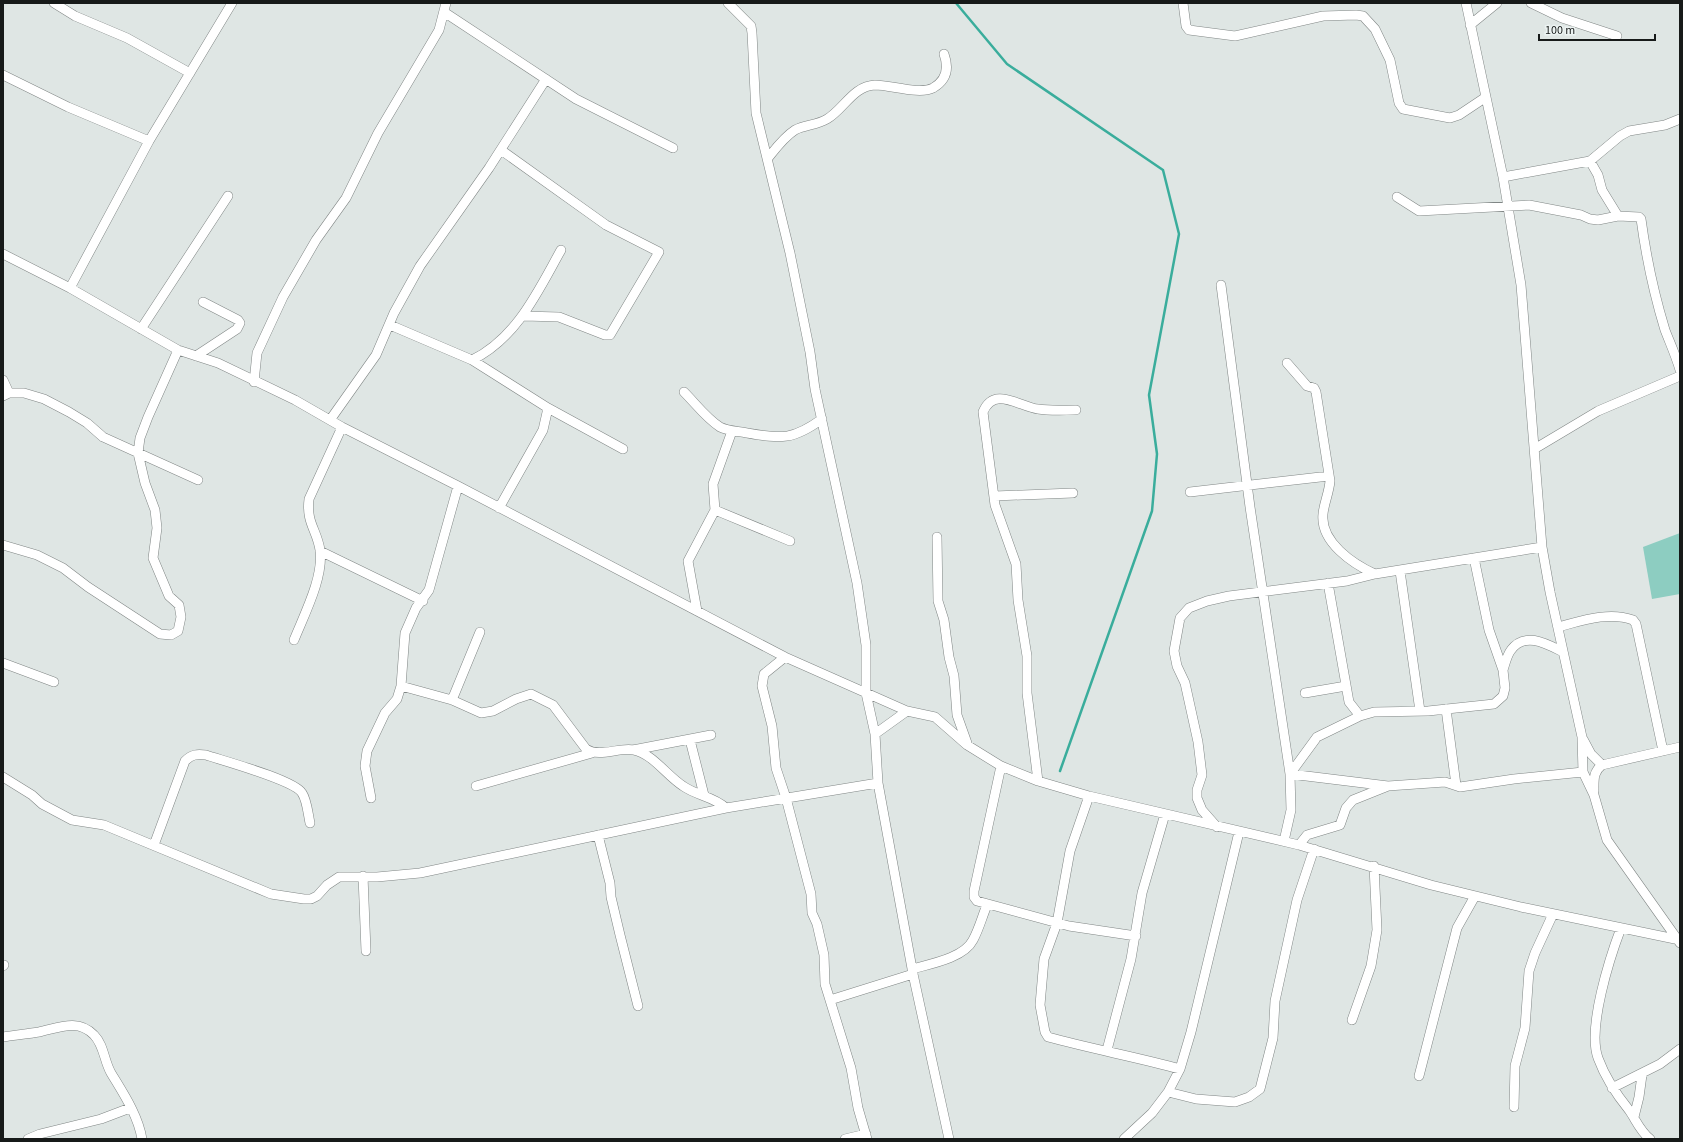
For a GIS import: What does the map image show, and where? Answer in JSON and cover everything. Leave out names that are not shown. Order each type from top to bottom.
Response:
[{"type":"street","points":[[54,3],[74,16],[127,38],[190,73]]},
{"type":"street","points":[[70,288],[149,141],[232,3]]},
{"type":"street","points":[[254,382],[257,353],[283,297],[316,240],[346,198],[378,133],[439,30],[446,3]]},
{"type":"street","points":[[728,3],[750,26],[756,113],[793,267],[822,419],[858,590],[866,645],[866,693],[875,734],[878,783],[912,971],[949,1139]]},
{"type":"street","points":[[1183,3],[1186,26],[1189,30],[1235,36],[1323,16],[1363,16],[1375,29],[1390,60],[1399,103],[1403,109],[1450,118],[1459,115],[1486,97]]},
{"type":"street","points":[[1466,3],[1509,205],[1521,285],[1536,448],[1542,547],[1550,592],[1582,737],[1583,772],[1594,795],[1607,840],[1678,941]]},
{"type":"street","points":[[1470,25],[1497,3]]},
{"type":"street","points":[[1531,3],[1562,18],[1617,36]]},
{"type":"street","points":[[444,12],[576,99],[673,148]]},
{"type":"street","points":[[768,158],[779,143],[796,130],[826,120],[838,111],[857,91],[874,85],[916,90],[931,89],[939,83],[948,66],[944,54]]},
{"type":"street","points":[[3,75],[68,107],[149,141]]},
{"type":"street","points":[[330,420],[376,355],[394,314],[420,266],[463,208],[546,79]]},
{"type":"street","points":[[1504,177],[1590,161],[1620,136],[1629,131],[1665,125],[1680,119]]},
{"type":"street","points":[[501,150],[606,225],[659,252],[610,335],[605,335],[559,317],[524,316]]},
{"type":"street","points":[[1590,161],[1598,175],[1602,190],[1618,216]]},
{"type":"street","points":[[141,329],[228,196]]},
{"type":"street","points":[[1397,197],[1419,211],[1529,205],[1546,207],[1598,220],[1618,216],[1634,215],[1641,219],[1644,245],[1654,291],[1665,330],[1680,370]]},
{"type":"street","points":[[472,360],[488,352],[524,316],[561,250]]},
{"type":"street","points":[[3,254],[70,288],[178,350],[218,363],[254,382],[294,400],[342,427],[785,657],[907,711],[935,717],[967,745],[1001,766],[1038,781],[1089,796],[1217,827],[1284,841],[1374,866],[1431,885],[1553,914],[1678,941]]},
{"type":"street","points":[[1221,285],[1247,486],[1290,774],[1291,810],[1284,841]]},
{"type":"street","points":[[196,356],[237,329],[240,323],[238,320],[203,302]]},
{"type":"street","points":[[390,325],[472,360],[548,408],[623,449]]},
{"type":"street","points":[[3,545],[37,555],[63,568],[88,587],[160,634],[171,635],[178,631],[181,617],[179,605],[169,596],[153,558],[157,528],[156,510],[145,483],[138,453],[140,438],[148,417],[178,350]]},
{"type":"street","points":[[1287,363],[1307,386],[1314,388],[1316,392],[1329,476],[1329,494],[1323,514],[1327,532],[1344,555],[1360,567],[1375,574]]},
{"type":"street","points":[[1536,448],[1598,411],[1680,376]]},
{"type":"street","points":[[3,380],[6,395],[24,393],[44,399],[69,412],[103,437],[198,480]]},
{"type":"street","points":[[684,392],[708,418],[721,427],[732,431],[771,438],[804,432],[822,419]]},
{"type":"street","points":[[1038,781],[1027,693],[1027,656],[1018,600],[1016,564],[995,505],[995,496],[990,478],[983,412],[986,404],[992,400],[1006,398],[1037,409],[1076,410]]},
{"type":"street","points":[[499,508],[543,430],[548,408]]},
{"type":"street","points":[[294,640],[313,592],[319,569],[320,551],[310,524],[308,511],[309,499],[342,427]]},
{"type":"street","points":[[696,611],[688,561],[715,510],[713,484],[732,431]]},
{"type":"street","points":[[1190,492],[1329,476]]},
{"type":"street","points":[[372,798],[365,766],[367,751],[385,713],[397,699],[401,686],[405,633],[416,608],[423,601],[429,590],[458,486]]},
{"type":"street","points":[[995,496],[1073,493]]},
{"type":"street","points":[[715,510],[790,541]]},
{"type":"street","points":[[937,537],[938,601],[954,676],[957,715],[967,745]]},
{"type":"street","points":[[1217,827],[1202,810],[1197,798],[1197,790],[1202,775],[1198,742],[1185,682],[1176,666],[1174,652],[1180,618],[1189,608],[1207,601],[1263,591],[1328,583],[1542,547]]},
{"type":"street","points":[[320,551],[423,601]]},
{"type":"street","points":[[1290,774],[1317,737],[1360,716],[1374,712],[1446,709],[1494,704],[1500,701],[1504,696],[1505,688],[1503,670],[1489,630],[1474,558]]},
{"type":"street","points":[[1400,571],[1420,711]]},
{"type":"street","points":[[1328,583],[1349,702],[1360,716]]},
{"type":"street","points":[[1558,626],[1596,618],[1616,616],[1633,620],[1636,624],[1663,751]]},
{"type":"street","points":[[452,700],[480,632]]},
{"type":"street","points":[[1503,670],[1511,650],[1521,642],[1533,639],[1563,652]]},
{"type":"street","points":[[785,657],[764,674],[762,686],[772,726],[776,768],[786,798],[811,894],[812,913],[822,940],[825,984],[851,1068],[858,1108],[866,1137],[845,1139]]},
{"type":"street","points":[[3,663],[54,682]]},
{"type":"street","points":[[401,686],[452,700],[481,713],[493,712],[516,699],[531,694],[553,705],[583,746],[592,754]]},
{"type":"street","points":[[1305,693],[1346,686]]},
{"type":"street","points":[[1446,709],[1456,785]]},
{"type":"street","points":[[875,734],[907,711]]},
{"type":"street","points":[[476,786],[592,754],[632,750],[711,735]]},
{"type":"street","points":[[1582,737],[1591,754],[1602,765]]},
{"type":"street","points":[[690,740],[704,795]]},
{"type":"street","points":[[1594,795],[1594,776],[1597,769],[1602,765],[1680,747]]},
{"type":"street","points":[[632,750],[642,752],[682,786],[718,800],[726,808]]},
{"type":"street","points":[[154,845],[185,761],[190,756],[196,754],[264,774],[296,787],[302,792],[305,798],[310,823]]},
{"type":"street","points":[[1001,766],[974,891],[974,897],[977,901],[987,905],[1057,923],[1136,936]]},
{"type":"street","points":[[1290,774],[1388,786],[1445,782],[1468,786],[1514,779],[1583,772]]},
{"type":"street","points":[[3,777],[32,795],[42,804],[72,820],[104,825],[271,894],[304,899],[317,896],[327,885],[339,877],[377,877],[420,873],[726,808],[878,783]]},
{"type":"street","points":[[1299,845],[1307,835],[1340,825],[1346,808],[1353,800],[1388,786]]},
{"type":"street","points":[[1089,796],[1070,851],[1057,923],[1044,959],[1040,1005],[1045,1032],[1048,1037],[1085,1047],[1107,1050],[1180,1069]]},
{"type":"street","points":[[1107,1050],[1136,936],[1142,894],[1165,814]]},
{"type":"street","points":[[1124,1139],[1152,1113],[1168,1092],[1180,1069],[1191,1032],[1239,832]]},
{"type":"street","points":[[598,835],[610,884],[611,897],[638,1006]]},
{"type":"street","points":[[1168,1092],[1196,1099],[1235,1102],[1249,1097],[1260,1089],[1273,1038],[1275,1000],[1297,900],[1314,849]]},
{"type":"street","points":[[1352,1020],[1371,966],[1377,930],[1374,866]]},
{"type":"street","points":[[362,876],[366,951]]},
{"type":"street","points":[[1419,1076],[1457,928],[1475,896]]},
{"type":"street","points":[[830,1000],[966,950],[973,942],[987,905]]},
{"type":"street","points":[[1514,1107],[1515,1066],[1525,1028],[1529,971],[1534,953],[1553,914]]},
{"type":"street","points":[[1621,928],[1612,951],[1603,982],[1597,1020],[1596,1049],[1598,1058],[1612,1088],[1634,1117],[1640,1128],[1650,1139]]},
{"type":"street","points":[[3,1037],[40,1032],[53,1027],[72,1025],[84,1027],[94,1035],[106,1056],[109,1069],[123,1090],[142,1139]]},
{"type":"street","points":[[1612,1088],[1642,1075],[1672,1057],[1680,1049]]},
{"type":"street","points":[[1634,1117],[1642,1075]]},
{"type":"street","points":[[28,1139],[40,1134],[101,1119],[130,1108]]},
{"type":"green space","points":[[1680,533],[1680,594],[1652,599],[1643,547]]},
{"type":"waterway","points":[[956,3],[1007,64],[1163,170],[1179,234],[1149,395],[1157,454],[1152,511],[1060,771]]}]
